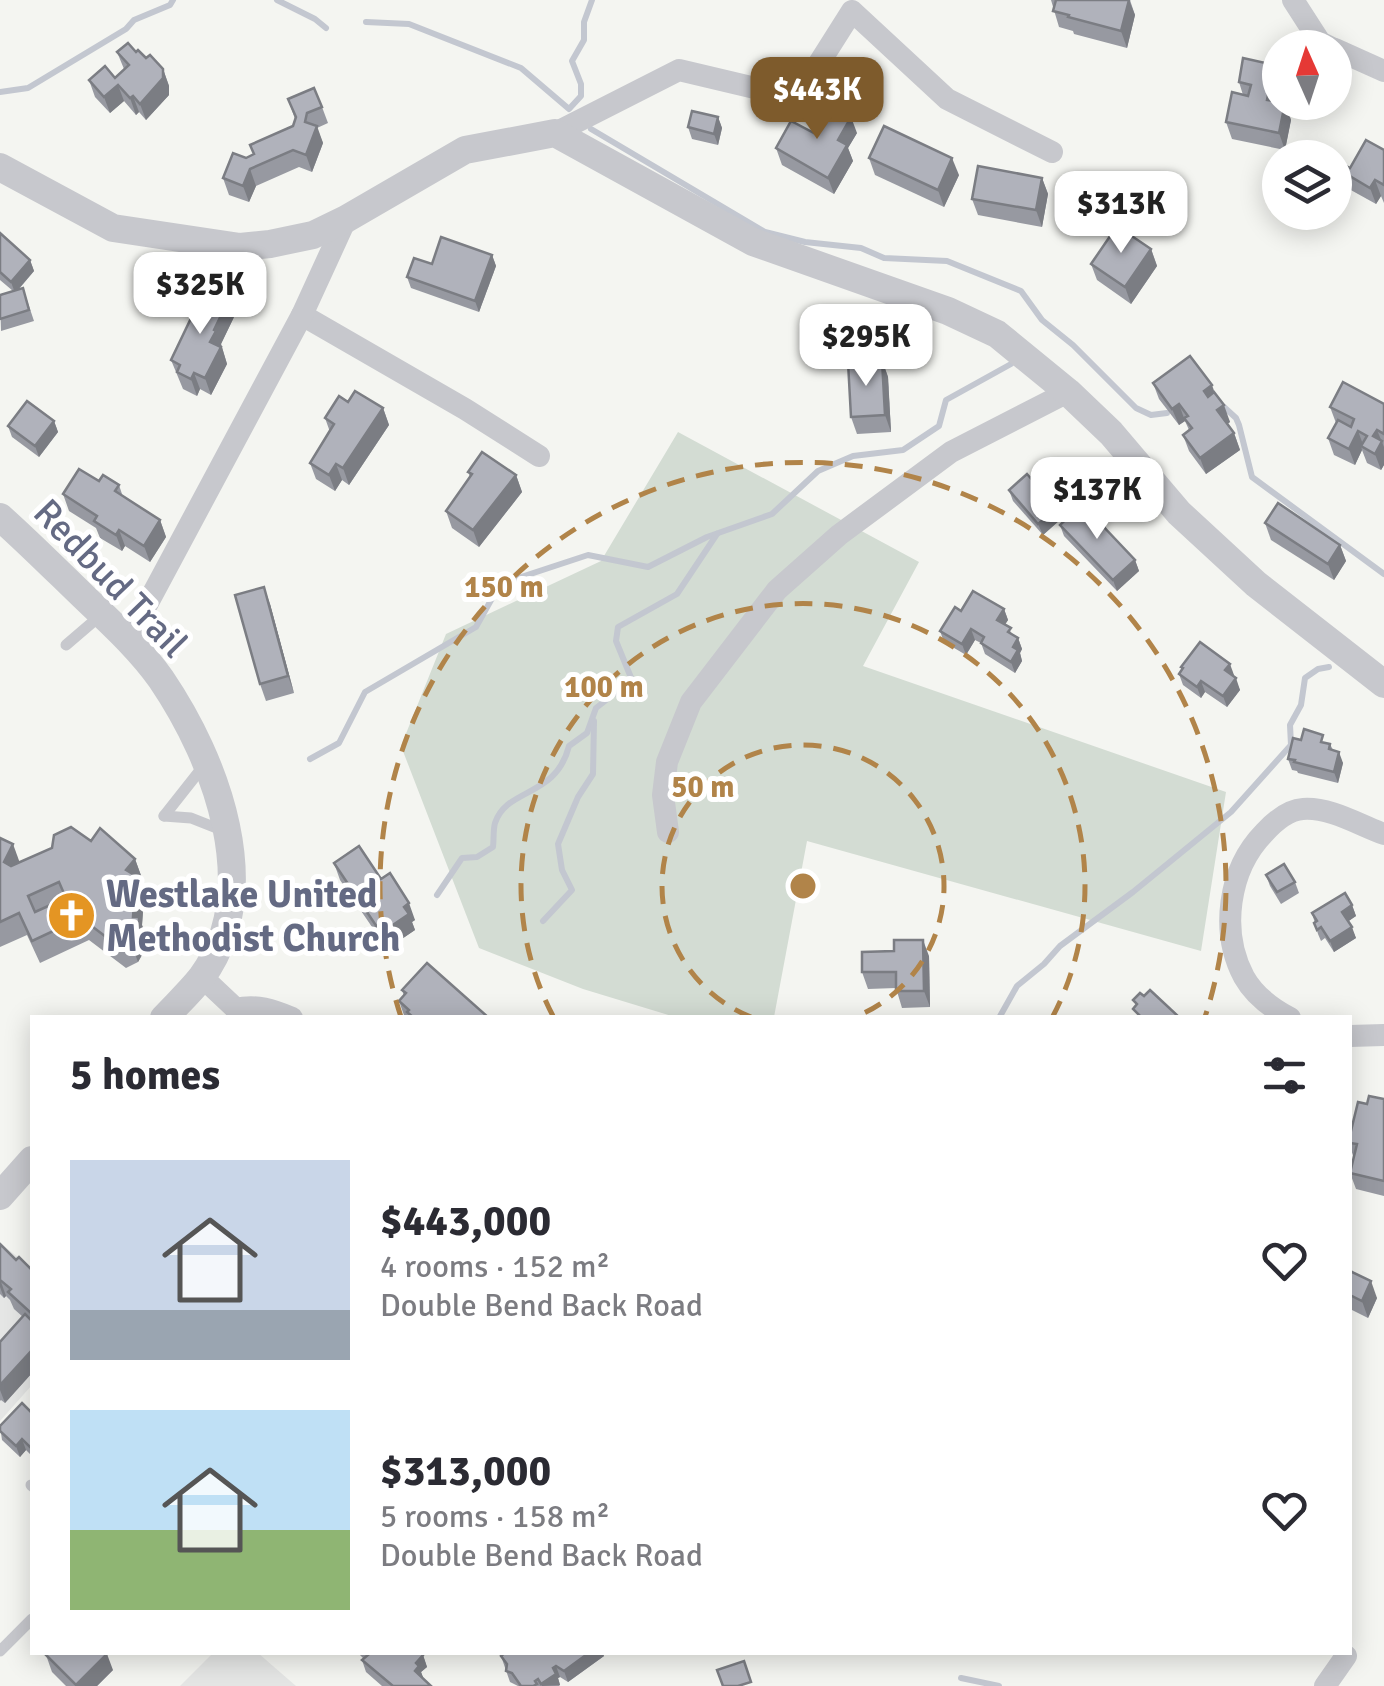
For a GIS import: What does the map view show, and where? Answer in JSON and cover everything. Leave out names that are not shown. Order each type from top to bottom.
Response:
[{"type":"street","points":[[1293,0],[1312,30]]},
{"type":"street","points":[[0,167],[113,228],[240,247],[270,244],[313,235],[465,150],[554,133],[678,70],[797,98],[852,11],[948,98],[1052,152]]},
{"type":"street","points":[[1352,56],[1384,70]]},
{"type":"street","points":[[554,133],[753,242],[948,311],[997,334],[1111,432],[1179,512],[1256,584],[1384,684]]},
{"type":"street","points":[[128,640],[302,316],[346,219]]},
{"type":"street","points":[[302,316],[465,408],[539,456]]},
{"type":"street","points":[[668,832],[664,796],[667,762],[690,702],[777,590],[839,535],[950,452],[1068,392]]},
{"type":"street","name":"Redbud Trail","points":[[4,530],[128,640],[160,678],[186,720],[212,777],[228,833],[232,869],[230,908],[202,977],[167,1015]]},
{"type":"street","points":[[1284,1015],[1271,1008],[1245,979],[1230,937],[1232,897],[1241,865],[1256,841],[1278,819],[1302,808],[1326,811],[1384,834]]},
{"type":"street","points":[[202,977],[235,1013],[248,1006],[284,1015]]},
{"type":"street","points":[[1352,1036],[1384,1035]]},
{"type":"street","points":[[0,1196],[30,1162]]},
{"type":"street","points":[[1325,1686],[1346,1656]]},
{"type":"lane","points":[[66,645],[102,615]]},
{"type":"lane","points":[[206,764],[164,816],[191,818],[228,833]]},
{"type":"lane","points":[[0,1651],[30,1621]]},
{"type":"shaded area","points":[[678,432],[919,562],[863,666],[1226,792],[1201,951],[807,841],[774,1015],[668,1015],[583,989],[479,948],[401,746],[446,634],[601,561]]},
{"type":"shaded area","points":[[0,1243],[30,1266],[30,1387],[0,1421]]},
{"type":"shaded area","points":[[211,1655],[260,1655],[296,1686],[180,1686]]},
{"type":"building","points":[[1056,0],[1129,0],[1121,31],[1053,11]]},
{"type":"building","points":[[128,43],[146,58],[150,55],[163,69],[163,78],[140,104],[118,85],[104,97],[89,80],[105,66],[115,78],[129,65],[117,52]]},
{"type":"building","points":[[1243,58],[1262,62],[1262,120],[1282,120],[1279,133],[1226,122],[1232,92],[1248,96],[1251,85],[1239,82]]},
{"type":"building","points":[[314,88],[322,107],[307,113],[305,122],[317,126],[306,155],[293,150],[250,169],[243,186],[223,178],[233,153],[246,158],[254,154],[250,145],[293,126],[296,117],[288,99]]},
{"type":"building","points":[[829,105],[851,117],[838,140],[847,145],[828,178],[776,148],[791,121],[814,133]]},
{"type":"building","points":[[692,111],[718,117],[714,134],[688,127]]},
{"type":"building","points":[[884,126],[952,158],[938,190],[869,158]]},
{"type":"building","points":[[1366,140],[1384,150],[1384,185],[1375,180],[1370,188],[1352,177],[1352,164]]},
{"type":"building","points":[[978,166],[1042,178],[1036,210],[972,199]]},
{"type":"building","points":[[1117,226],[1151,249],[1125,287],[1091,264]]},
{"type":"building","points":[[0,233],[30,260],[11,282],[0,272]]},
{"type":"building","points":[[441,237],[492,255],[475,301],[407,277],[414,258],[432,264]]},
{"type":"building","points":[[23,288],[29,310],[0,319],[0,295]]},
{"type":"building","points":[[205,289],[228,301],[210,342],[221,347],[205,378],[194,373],[191,379],[177,372],[180,365],[171,360]]},
{"type":"building","points":[[1190,356],[1212,385],[1204,391],[1208,397],[1214,392],[1224,405],[1217,410],[1234,433],[1200,458],[1183,435],[1192,428],[1184,418],[1188,416],[1179,404],[1172,409],[1153,383]]},
{"type":"building","points":[[882,360],[885,415],[851,417],[848,362]]},
{"type":"building","points":[[1343,382],[1384,404],[1384,434],[1377,430],[1373,436],[1382,441],[1375,454],[1361,446],[1367,436],[1358,431],[1349,449],[1328,438],[1338,420],[1351,427],[1354,419],[1330,407]]},
{"type":"building","points":[[355,391],[383,408],[343,468],[336,464],[329,475],[310,463],[334,424],[325,418],[339,396],[348,402]]},
{"type":"building","points":[[27,401],[54,421],[35,446],[8,426]]},
{"type":"building","points":[[482,452],[516,475],[473,530],[446,511]]},
{"type":"building","points":[[79,469],[99,481],[103,475],[119,485],[115,491],[160,520],[144,546],[119,530],[116,535],[94,521],[97,516],[63,494]]},
{"type":"building","points":[[1027,474],[1057,508],[1038,524],[1009,490]]},
{"type":"building","points":[[1278,503],[1340,545],[1328,564],[1265,523]]},
{"type":"building","points":[[1082,504],[1093,516],[1096,513],[1104,522],[1101,524],[1135,560],[1113,580],[1060,525]]},
{"type":"building","points":[[264,587],[288,676],[260,684],[235,595]]},
{"type":"building","points":[[973,591],[1004,609],[997,620],[1011,628],[1008,632],[1018,638],[1013,647],[1018,650],[1011,662],[981,643],[984,637],[971,629],[962,644],[940,631],[955,607],[961,611]]},
{"type":"building","points":[[1200,642],[1230,664],[1225,670],[1236,678],[1223,696],[1201,681],[1197,687],[1179,674]]},
{"type":"building","points":[[1304,729],[1323,735],[1321,742],[1339,752],[1334,772],[1288,759],[1293,738],[1301,740]]},
{"type":"building","name":"Westlake United Methodist Church","points":[[71,827],[91,841],[100,828],[135,859],[126,870],[136,876],[133,917],[139,917],[130,940],[118,946],[81,918],[32,941],[19,913],[0,922],[0,838],[13,844],[4,862],[11,866],[52,848],[54,835]],"holes":[[[59,882],[66,898],[35,912],[28,896]]]},
{"type":"building","points":[[359,846],[381,879],[390,873],[409,903],[404,907],[409,914],[381,933],[334,863]]},
{"type":"building","points":[[1284,864],[1295,882],[1277,892],[1266,875]]},
{"type":"building","points":[[1345,893],[1352,905],[1342,912],[1352,927],[1330,941],[1321,927],[1317,930],[1312,913]]},
{"type":"building","points":[[894,940],[923,940],[924,991],[896,991],[896,972],[862,972],[862,952],[894,951]]},
{"type":"building","points":[[427,963],[486,1015],[410,1015],[399,1001],[406,993],[402,990]]},
{"type":"building","points":[[1150,990],[1177,1015],[1139,1015],[1133,1009],[1137,1004],[1133,1000],[1140,993],[1144,996]]},
{"type":"building","points":[[1369,1096],[1384,1099],[1384,1181],[1352,1173],[1357,1144],[1352,1143],[1352,1127],[1358,1102],[1367,1104]]},
{"type":"building","points":[[0,1244],[30,1268],[30,1312],[8,1292],[11,1289],[0,1280]]},
{"type":"building","points":[[1352,1272],[1371,1281],[1362,1301],[1352,1296]]},
{"type":"building","points":[[25,1314],[30,1319],[30,1352],[0,1385],[0,1342]]},
{"type":"building","points":[[22,1403],[30,1411],[30,1447],[22,1439],[16,1446],[0,1431],[0,1426]]},
{"type":"building","points":[[46,1655],[106,1655],[76,1685]]},
{"type":"building","points":[[368,1655],[423,1655],[415,1671],[431,1686],[393,1686],[362,1660]]},
{"type":"building","points":[[586,1655],[564,1671],[556,1666],[556,1674],[541,1684],[538,1679],[533,1686],[521,1686],[506,1671],[507,1664],[501,1656]]},
{"type":"building","points":[[744,1661],[751,1682],[723,1686],[717,1670]]},
{"type":"waterway","points":[[0,92],[28,88],[126,29],[134,20],[170,5],[173,0]]},
{"type":"waterway","points":[[277,0],[326,28]]},
{"type":"waterway","points":[[366,22],[409,24],[521,68],[569,109],[581,96],[572,61],[584,40],[584,22],[592,0]]},
{"type":"waterway","points":[[591,129],[765,232],[805,242],[861,248],[884,258],[947,261],[1021,291],[1042,320],[1136,408],[1151,415],[1167,413]]},
{"type":"waterway","points":[[310,759],[339,743],[365,692],[476,627],[500,584],[588,555],[648,567],[707,537],[772,514],[818,471],[853,456],[903,450],[939,426],[946,400],[1011,364]]},
{"type":"waterway","points":[[1220,407],[1236,418],[1252,477],[1384,574]]},
{"type":"waterway","points":[[437,895],[462,858],[477,857],[493,847],[494,826],[501,811],[554,775],[569,746],[587,733],[596,708],[632,680],[616,641],[618,627],[677,594],[717,534]]},
{"type":"waterway","points":[[1001,1015],[1017,986],[1060,946],[1231,812],[1291,745],[1290,725],[1301,705],[1305,678],[1329,667]]},
{"type":"waterway","points":[[543,921],[572,890],[562,870],[558,844],[578,797],[593,774],[594,721]]},
{"type":"waterway","points":[[961,1678],[999,1686]]},
{"type":"place","name":"Westlake United Methodist Church","points":[[71,916]]}]
